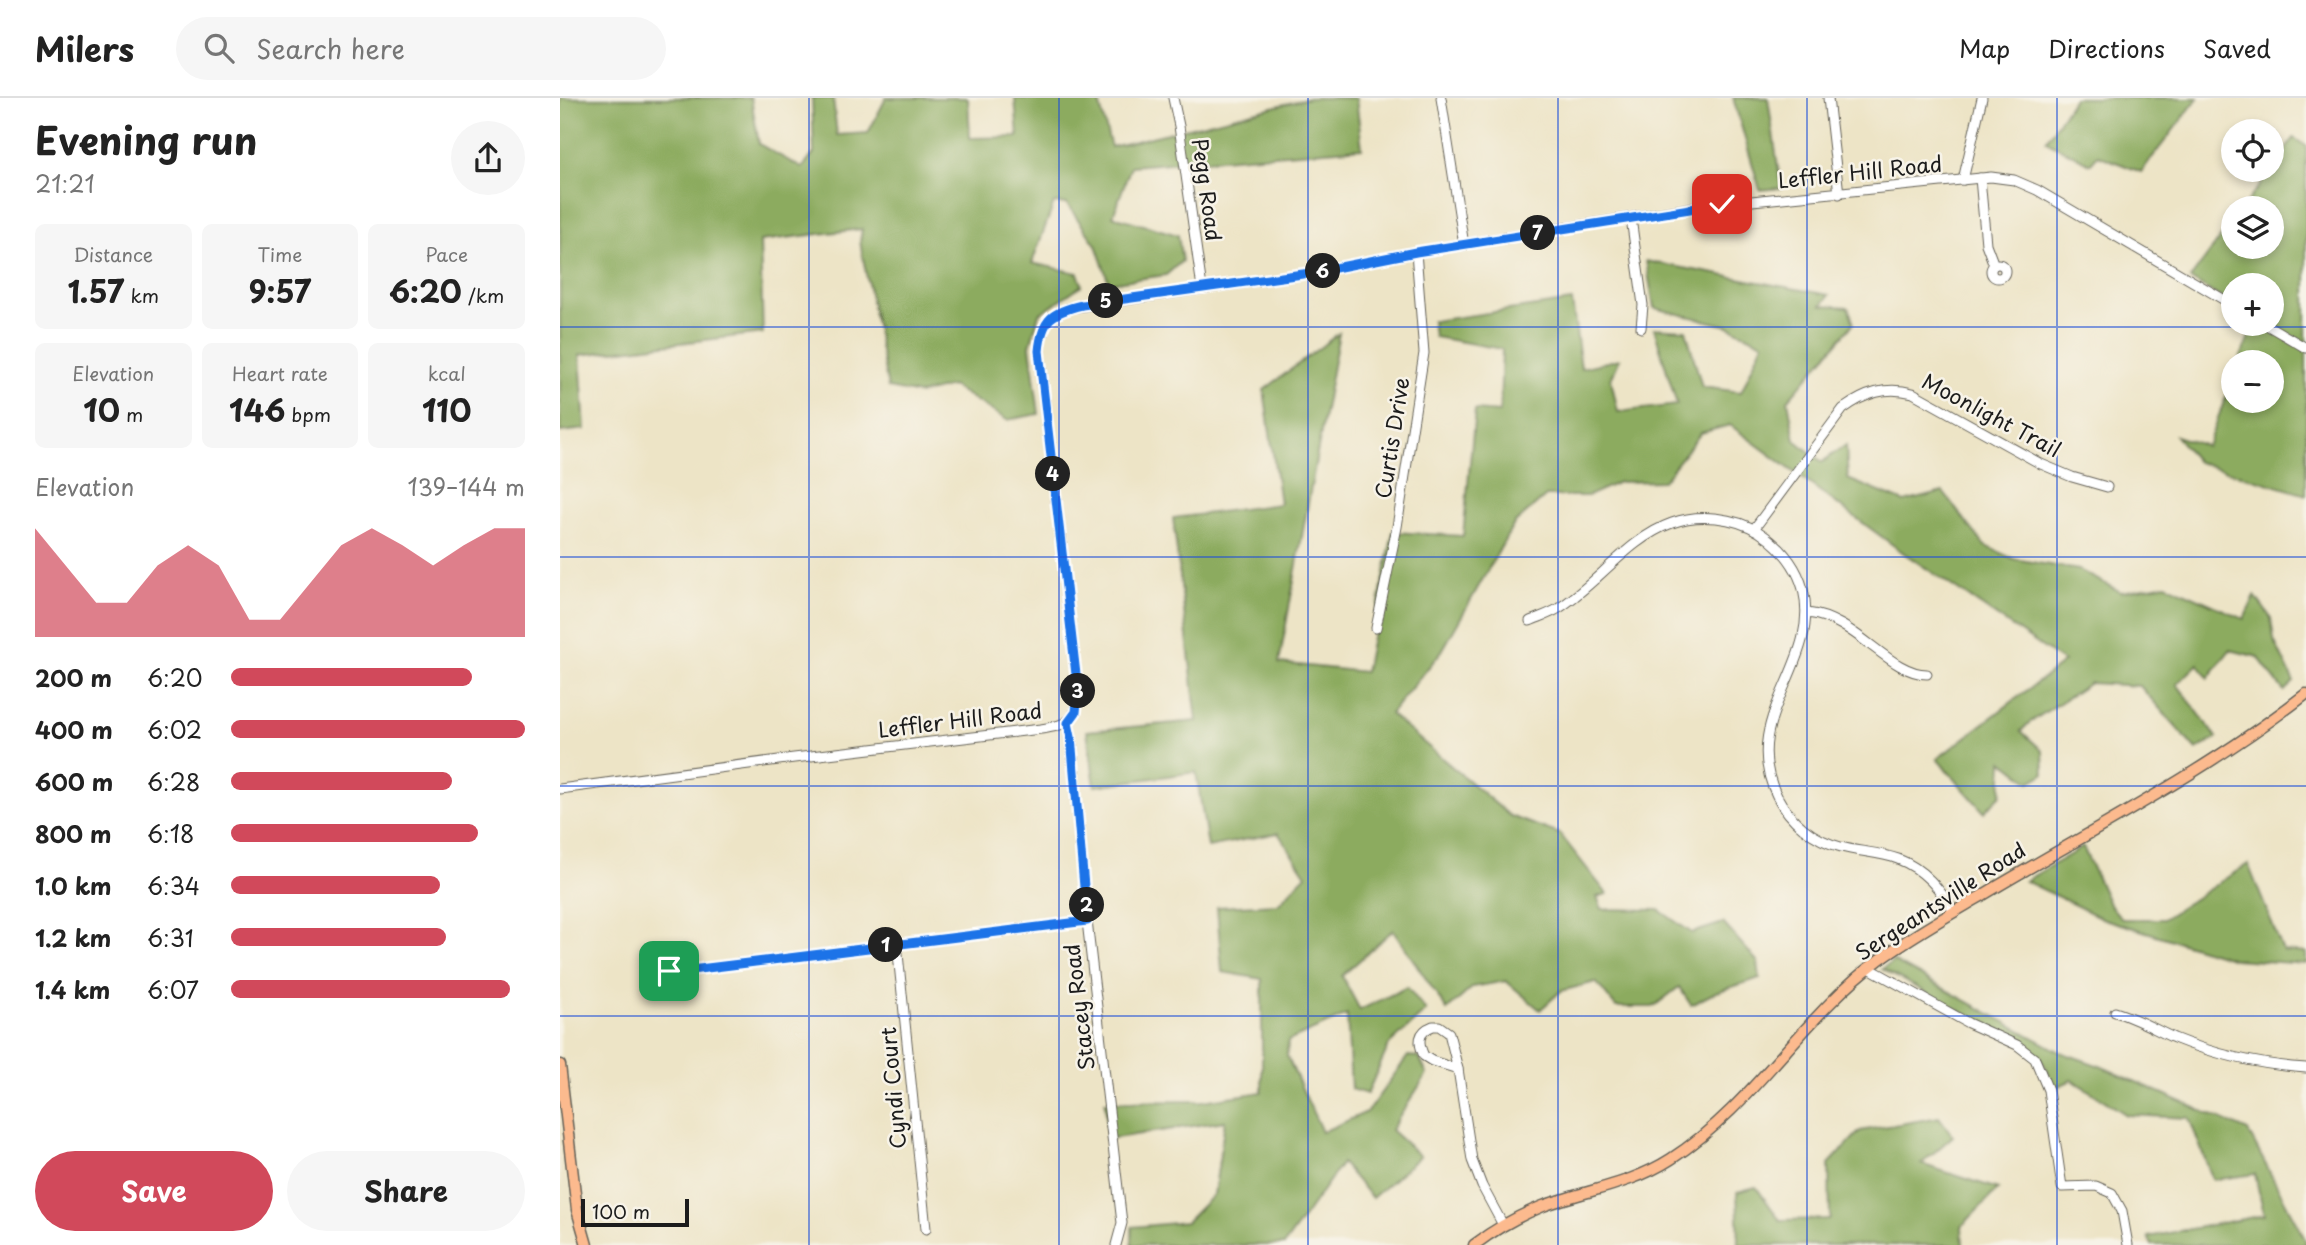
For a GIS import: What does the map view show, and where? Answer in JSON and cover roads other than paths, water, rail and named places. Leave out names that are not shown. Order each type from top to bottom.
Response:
[{"type":"main road","name":"Sergeantsville Road","points":[[1474,1245],[1503,1225],[1544,1206],[1634,1179],[1683,1151],[1729,1111],[1836,999],[1893,950],[2213,759],[2306,694]]},
{"type":"main road","points":[[560,1065],[577,1210],[587,1245]]},
{"type":"street","name":"Pegg Road","points":[[1173,98],[1202,288]]},
{"type":"street","points":[[1441,98],[1464,244]]},
{"type":"street","points":[[1828,98],[1839,194]]},
{"type":"street","points":[[1963,180],[1982,98]]},
{"type":"street","name":"Leffler Hill Road","points":[[560,789],[1041,729],[1068,723],[1076,712],[1078,692],[1039,351],[1040,338],[1049,318],[1070,308],[1310,273],[1416,252],[1722,204],[1980,178],[2014,180],[2037,190],[2221,298]]},
{"type":"street","points":[[1980,178],[1986,244],[1994,265]]},
{"type":"street","points":[[1630,218],[1643,305],[1641,328]]},
{"type":"street","name":"Curtis Drive","points":[[1376,628],[1397,527],[1424,353],[1416,252]]},
{"type":"street","points":[[2284,335],[2306,348]]},
{"type":"street","name":"Moonlight Trail","points":[[1754,529],[1843,410],[1866,395],[1890,390],[1913,393],[2041,464],[2107,487]]},
{"type":"street","points":[[1530,621],[1559,608],[1651,532],[1673,522],[1696,517],[1719,518],[1754,529],[1777,545],[1791,561],[1800,580],[1807,613],[1804,640],[1772,712],[1767,733],[1767,764],[1778,798],[1794,821],[1820,839],[1841,847],[1886,855],[1920,871],[1939,890],[1954,912]]},
{"type":"street","points":[[1807,613],[1837,621],[1909,671],[1927,674]]},
{"type":"street","name":"Stacey Road","points":[[1068,723],[1087,921],[1122,1223],[1116,1245]]},
{"type":"street","points":[[659,968],[669,971],[691,970],[1087,921]]},
{"type":"street","name":"Cyndi Court","points":[[897,944],[926,1229]]},
{"type":"street","points":[[1869,968],[1968,1023],[2017,1045],[2035,1059],[2048,1090],[2062,1187],[2096,1186],[2112,1193],[2119,1204],[2128,1245]]},
{"type":"street","points":[[2115,1012],[2208,1049],[2275,1065],[2306,1068]]},
{"type":"street","points":[[1458,1069],[1424,1056],[1419,1039],[1427,1028],[1439,1026],[1449,1033],[1458,1069],[1472,1160],[1482,1186],[1503,1225]]}]
